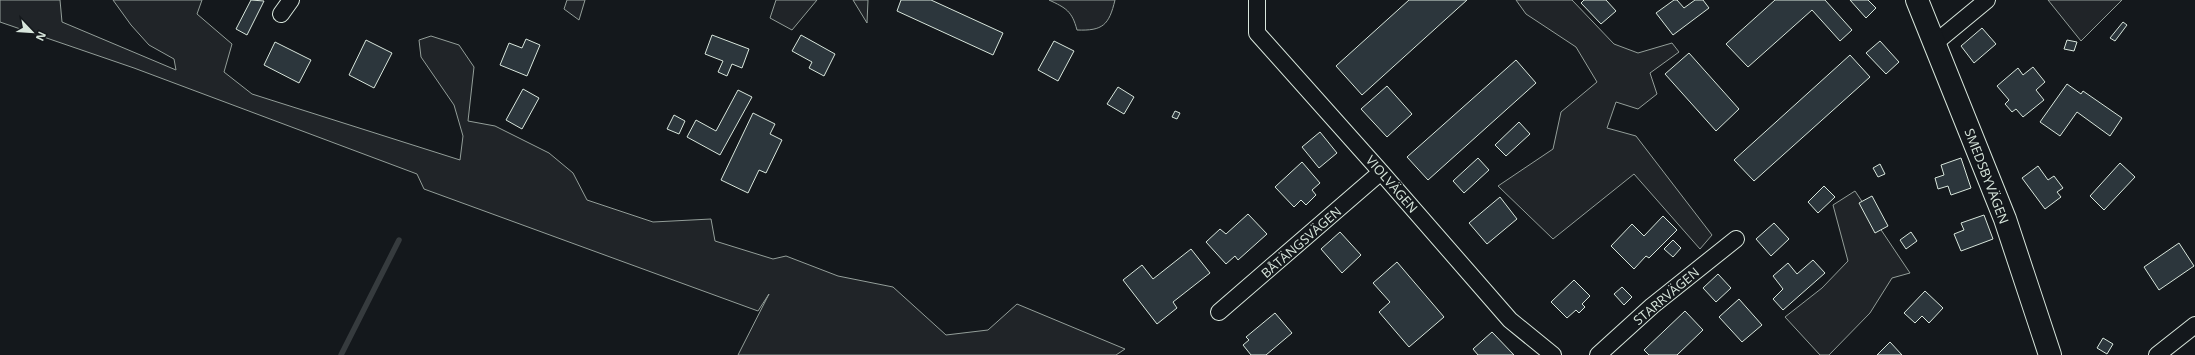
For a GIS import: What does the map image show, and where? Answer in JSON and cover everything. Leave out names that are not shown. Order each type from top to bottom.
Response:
[{"type":"main road","name":"SMEDSBYVÄGEN","points":[[1917,0],[2005,219],[2050,355]]},
{"type":"street","points":[[281,14],[291,0]]},
{"type":"street","name":"VIOLVÄGEN","points":[[1257,0],[1257,33],[1510,320],[1553,355]]},
{"type":"street","points":[[1935,43],[1987,0]]},
{"type":"street","name":"BÅTÄNGSVÄGEN","points":[[1220,312],[1381,172]]},
{"type":"street","name":"STARRVÄGEN","points":[[1598,355],[1652,306],[1736,239]]},
{"type":"street","points":[[2157,355],[2195,325]]},
{"type":"shaded area","points":[[0,0],[60,0],[62,22],[176,70],[174,59],[149,45],[131,25],[113,0],[202,0],[197,14],[232,44],[224,72],[252,94],[460,160],[463,136],[454,105],[421,57],[419,40],[431,36],[459,45],[474,67],[468,121],[495,126],[549,153],[573,173],[587,200],[653,222],[711,219],[715,241],[773,259],[786,256],[838,276],[893,287],[946,335],[988,330],[1017,304],[1125,349],[1116,355],[738,355],[769,294],[758,311],[424,189],[417,174],[134,68],[0,22]]},
{"type":"shaded area","points":[[567,0],[585,0],[579,20],[564,9]]},
{"type":"shaded area","points":[[776,0],[817,0],[792,30],[770,18]]},
{"type":"shaded area","points":[[853,0],[868,0],[867,23]]},
{"type":"shaded area","points":[[1049,0],[1115,0],[1113,9],[1104,25],[1099,28],[1077,30],[1073,18],[1068,11]]},
{"type":"shaded area","points":[[1516,0],[1572,0],[1614,44],[1638,53],[1672,43],[1679,52],[1650,73],[1657,94],[1638,109],[1616,102],[1607,128],[1636,136],[1712,235],[1700,249],[1634,174],[1553,239],[1498,186],[1553,149],[1561,112],[1597,82],[1576,47],[1526,14]]},
{"type":"shaded area","points":[[2048,0],[2122,0],[2081,41]]},
{"type":"shaded area","points":[[1855,191],[1910,273],[1892,278],[1870,313],[1829,355],[1820,355],[1785,317],[1822,288],[1848,261],[1833,205]]},
{"type":"building","points":[[251,0],[264,1],[247,35],[236,29]]},
{"type":"building","points":[[901,0],[931,0],[1003,33],[993,55],[897,11]]},
{"type":"building","points":[[1409,0],[1467,0],[1362,95],[1336,66]]},
{"type":"building","points":[[1584,0],[1606,0],[1616,11],[1601,24],[1581,3]]},
{"type":"building","points":[[1674,0],[1677,0],[1684,8],[1695,0],[1703,0],[1709,8],[1673,35],[1656,13]]},
{"type":"building","points":[[1775,0],[1825,0],[1852,30],[1840,41],[1812,10],[1748,67],[1726,44]]},
{"type":"building","points":[[1850,0],[1868,0],[1876,8],[1866,18]]},
{"type":"building","points":[[2123,22],[2127,25],[2115,41],[2110,38]]},
{"type":"building","points":[[1982,28],[1996,44],[1974,63],[1961,46]]},
{"type":"building","points":[[712,35],[749,49],[742,68],[732,64],[727,76],[718,72],[723,61],[705,54]]},
{"type":"building","points":[[801,35],[835,54],[824,76],[809,68],[812,62],[792,51]]},
{"type":"building","points":[[526,39],[540,45],[527,76],[500,65],[509,43],[522,48]]},
{"type":"building","points":[[366,40],[392,53],[374,88],[349,75]]},
{"type":"building","points":[[2067,40],[2077,42],[2074,51],[2064,49]]},
{"type":"building","points":[[1054,41],[1074,51],[1058,81],[1038,70]]},
{"type":"building","points":[[1880,41],[1899,62],[1886,74],[1866,53]]},
{"type":"building","points":[[275,42],[311,60],[299,83],[264,65]]},
{"type":"building","points":[[1689,53],[1739,109],[1716,131],[1665,74]]},
{"type":"building","points":[[1850,55],[1870,77],[1754,181],[1734,160]]},
{"type":"building","points":[[1516,60],[1536,83],[1428,180],[1407,157]]},
{"type":"building","points":[[2033,67],[2045,82],[2036,90],[2044,100],[2023,117],[2016,109],[2012,112],[2005,104],[2009,100],[1997,86],[2018,68],[2023,75]]},
{"type":"building","points":[[2067,84],[2081,94],[2083,91],[2122,118],[2110,136],[2077,112],[2060,136],[2040,122]]},
{"type":"building","points":[[1387,86],[1412,114],[1387,137],[1361,109]]},
{"type":"building","points":[[1118,87],[1134,97],[1124,114],[1107,104]]},
{"type":"building","points":[[523,89],[539,98],[522,129],[506,120]]},
{"type":"building","points":[[738,90],[752,97],[720,155],[687,137],[696,120],[716,131]]},
{"type":"building","points":[[1175,111],[1180,113],[1177,119],[1172,117]]},
{"type":"building","points":[[753,113],[775,124],[770,134],[782,140],[766,173],[759,170],[748,193],[721,180]]},
{"type":"building","points":[[674,115],[685,121],[679,134],[667,129]]},
{"type":"building","points":[[1519,122],[1530,134],[1506,156],[1495,145]]},
{"type":"building","points":[[1320,132],[1337,153],[1319,168],[1302,147]]},
{"type":"building","points":[[1478,158],[1489,170],[1464,193],[1453,181]]},
{"type":"building","points":[[1961,158],[1971,188],[1951,195],[1948,186],[1938,189],[1935,178],[1944,175],[1941,165]]},
{"type":"building","points":[[1302,162],[1320,183],[1312,190],[1316,195],[1306,205],[1301,200],[1294,207],[1275,187]]},
{"type":"building","points":[[2120,163],[2135,177],[2104,210],[2090,196]]},
{"type":"building","points":[[1880,164],[1885,174],[1878,177],[1873,168]]},
{"type":"building","points":[[2038,166],[2048,180],[2054,176],[2063,188],[2057,192],[2061,197],[2045,209],[2022,178]]},
{"type":"building","points":[[1824,186],[1835,197],[1818,213],[1808,202]]},
{"type":"building","points":[[1872,196],[1888,226],[1875,233],[1859,203]]},
{"type":"building","points":[[1500,197],[1517,219],[1487,244],[1469,223]]},
{"type":"building","points":[[1248,214],[1267,234],[1238,260],[1235,256],[1226,264],[1206,242],[1220,229],[1226,234]]},
{"type":"building","points":[[1984,215],[1993,239],[1961,251],[1954,234],[1964,230],[1961,223]]},
{"type":"building","points":[[1663,216],[1677,230],[1649,258],[1646,256],[1634,269],[1611,246],[1632,224],[1644,236]]},
{"type":"building","points":[[1774,223],[1789,239],[1771,256],[1756,239]]},
{"type":"building","points":[[1340,232],[1361,255],[1342,273],[1321,249]]},
{"type":"building","points":[[1911,232],[1917,241],[1906,249],[1900,240]]},
{"type":"building","points":[[1673,240],[1681,248],[1673,257],[1664,249]]},
{"type":"building","points":[[2179,243],[2194,266],[2159,290],[2144,267]]},
{"type":"building","points":[[1191,249],[1210,273],[1173,302],[1177,308],[1157,324],[1123,280],[1142,265],[1153,279]]},
{"type":"building","points":[[1813,260],[1825,273],[1783,310],[1773,299],[1783,289],[1773,276],[1788,263],[1797,274]]},
{"type":"building","points":[[1397,262],[1444,317],[1409,347],[1379,312],[1390,302],[1373,283]]},
{"type":"building","points":[[1718,274],[1731,288],[1716,302],[1703,288]]},
{"type":"building","points":[[1574,280],[1590,296],[1582,304],[1585,307],[1579,313],[1576,310],[1567,318],[1551,302]]},
{"type":"building","points":[[1622,287],[1632,297],[1624,305],[1614,294]]},
{"type":"building","points":[[1925,291],[1943,308],[1929,323],[1922,316],[1915,323],[1904,313]]},
{"type":"building","points":[[1739,299],[1762,325],[1742,342],[1719,317]]},
{"type":"building","points":[[1685,311],[1703,330],[1677,355],[1649,355],[1644,350]]},
{"type":"building","points":[[1275,313],[1292,333],[1266,355],[1251,355],[1243,345],[1249,340],[1246,337]]},
{"type":"building","points":[[1492,332],[1514,355],[1478,355],[1473,349]]},
{"type":"building","points":[[2103,338],[2113,344],[2107,354],[2097,348]]},
{"type":"building","points":[[1890,342],[1902,355],[1877,355]]},
{"type":"waterway","points":[[341,355],[399,240]]}]
